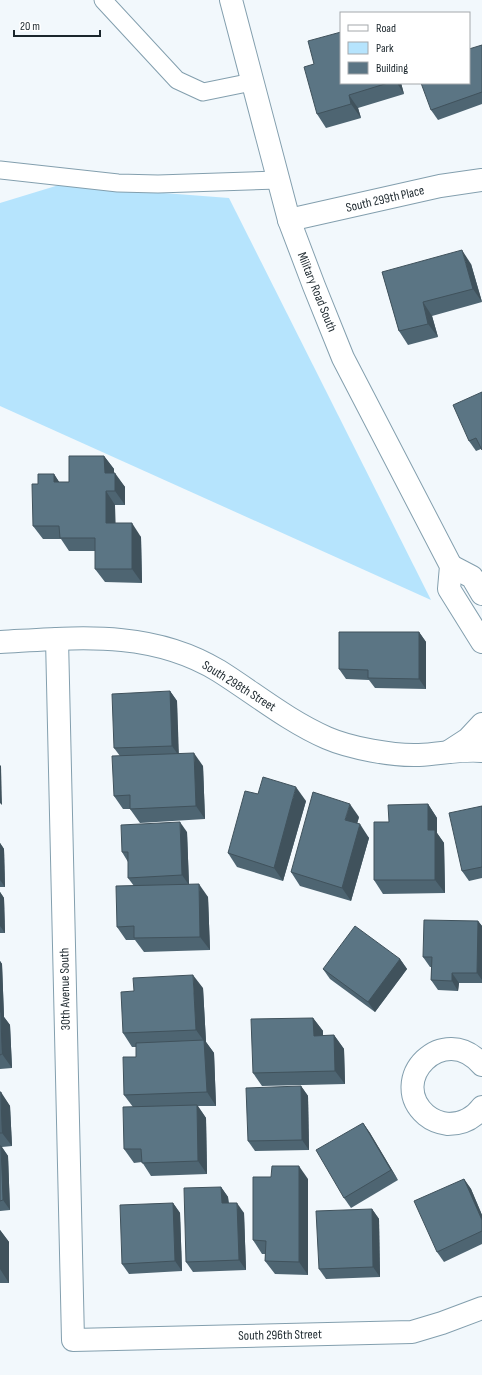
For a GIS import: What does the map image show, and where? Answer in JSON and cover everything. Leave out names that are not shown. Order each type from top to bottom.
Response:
[{"type":"street","name":"Military Road South","points":[[231,0],[289,220],[343,358],[451,566]]},
{"type":"street","name":"South 299th Place","points":[[289,220],[440,186],[482,180]]},
{"type":"street","points":[[482,594],[472,577],[451,566],[449,589],[482,642]]},
{"type":"street","name":"South 298th Street","points":[[0,642],[105,638],[130,640],[157,645],[186,655],[217,670],[284,714],[327,738],[385,754],[418,755],[482,751]]},
{"type":"street","name":"30th Avenue South","points":[[57,639],[73,1340]]},
{"type":"street","name":"South 298th Street","points":[[447,752],[468,739],[482,724]]},
{"type":"street","points":[[481,1112],[468,1120],[456,1124],[443,1124],[431,1119],[421,1110],[414,1099],[412,1086],[415,1073],[421,1062],[431,1054],[442,1049],[454,1048],[466,1052],[476,1058],[482,1065]]},
{"type":"street","name":"South 296th Street","points":[[73,1340],[412,1332],[442,1324],[482,1308]]},
{"type":"lane","points":[[103,0],[177,80],[203,92],[252,82]]},
{"type":"lane","points":[[0,170],[118,183],[158,184],[278,180]]},
{"type":"green space","points":[[59,185],[229,198],[431,600],[0,406],[0,203]]},
{"type":"building","points":[[340,32],[340,84],[385,84],[349,95],[351,104],[317,114],[304,67],[314,64],[308,41]]},
{"type":"building","points":[[482,45],[482,92],[431,110],[421,84],[470,84],[470,49]]},
{"type":"building","points":[[462,250],[473,289],[423,302],[428,324],[399,331],[382,272]]},
{"type":"building","points":[[482,392],[482,450],[476,438],[469,441],[453,405]]},
{"type":"building","points":[[69,456],[104,456],[105,473],[115,473],[115,491],[106,491],[106,523],[132,523],[132,569],[95,569],[95,538],[60,538],[59,526],[33,526],[32,484],[38,484],[38,474],[54,474],[54,482],[69,482]]},
{"type":"building","points":[[339,632],[419,632],[419,679],[368,678],[368,670],[339,669]]},
{"type":"building","points":[[170,691],[172,746],[114,748],[112,694]]},
{"type":"building","points":[[194,753],[196,806],[130,809],[130,795],[114,796],[112,756]]},
{"type":"building","points":[[263,777],[296,787],[274,868],[228,853],[245,791],[258,794]]},
{"type":"building","points":[[313,792],[350,804],[345,820],[360,824],[342,888],[291,872]]},
{"type":"building","points":[[428,804],[428,830],[435,830],[435,880],[374,880],[374,822],[389,822],[388,805]]},
{"type":"building","points":[[482,806],[482,867],[462,871],[449,813]]},
{"type":"building","points":[[180,822],[182,875],[128,878],[128,852],[122,852],[121,825]]},
{"type":"building","points":[[199,884],[200,937],[134,938],[134,926],[117,927],[116,886]]},
{"type":"building","points":[[424,920],[478,921],[477,973],[452,973],[452,981],[431,980],[432,957],[423,957]]},
{"type":"building","points":[[355,926],[400,959],[368,1002],[323,969]]},
{"type":"building","points":[[193,975],[196,1030],[123,1033],[121,992],[134,991],[133,978]]},
{"type":"building","points":[[0,1012],[2,1054],[0,1055]]},
{"type":"building","points":[[313,1018],[314,1036],[334,1035],[335,1071],[253,1073],[251,1019]]},
{"type":"building","points":[[204,1040],[207,1092],[124,1095],[123,1057],[136,1057],[136,1043]]},
{"type":"building","points":[[301,1086],[302,1140],[248,1141],[246,1088]]},
{"type":"building","points":[[1,1092],[2,1133],[0,1133]]},
{"type":"building","points":[[197,1105],[198,1161],[142,1163],[141,1149],[124,1149],[123,1107]]},
{"type":"building","points":[[363,1123],[391,1170],[344,1198],[316,1150]]},
{"type":"building","points":[[0,1146],[3,1200],[0,1201]]},
{"type":"building","points":[[272,1166],[299,1166],[299,1262],[265,1261],[266,1241],[253,1240],[253,1177],[271,1177]]},
{"type":"building","points":[[464,1179],[482,1220],[482,1231],[437,1252],[414,1201]]},
{"type":"building","points":[[221,1187],[222,1203],[237,1203],[239,1260],[186,1262],[184,1188]]},
{"type":"building","points":[[173,1203],[175,1261],[122,1264],[120,1205]]},
{"type":"building","points":[[372,1209],[373,1267],[319,1269],[316,1211]]}]
